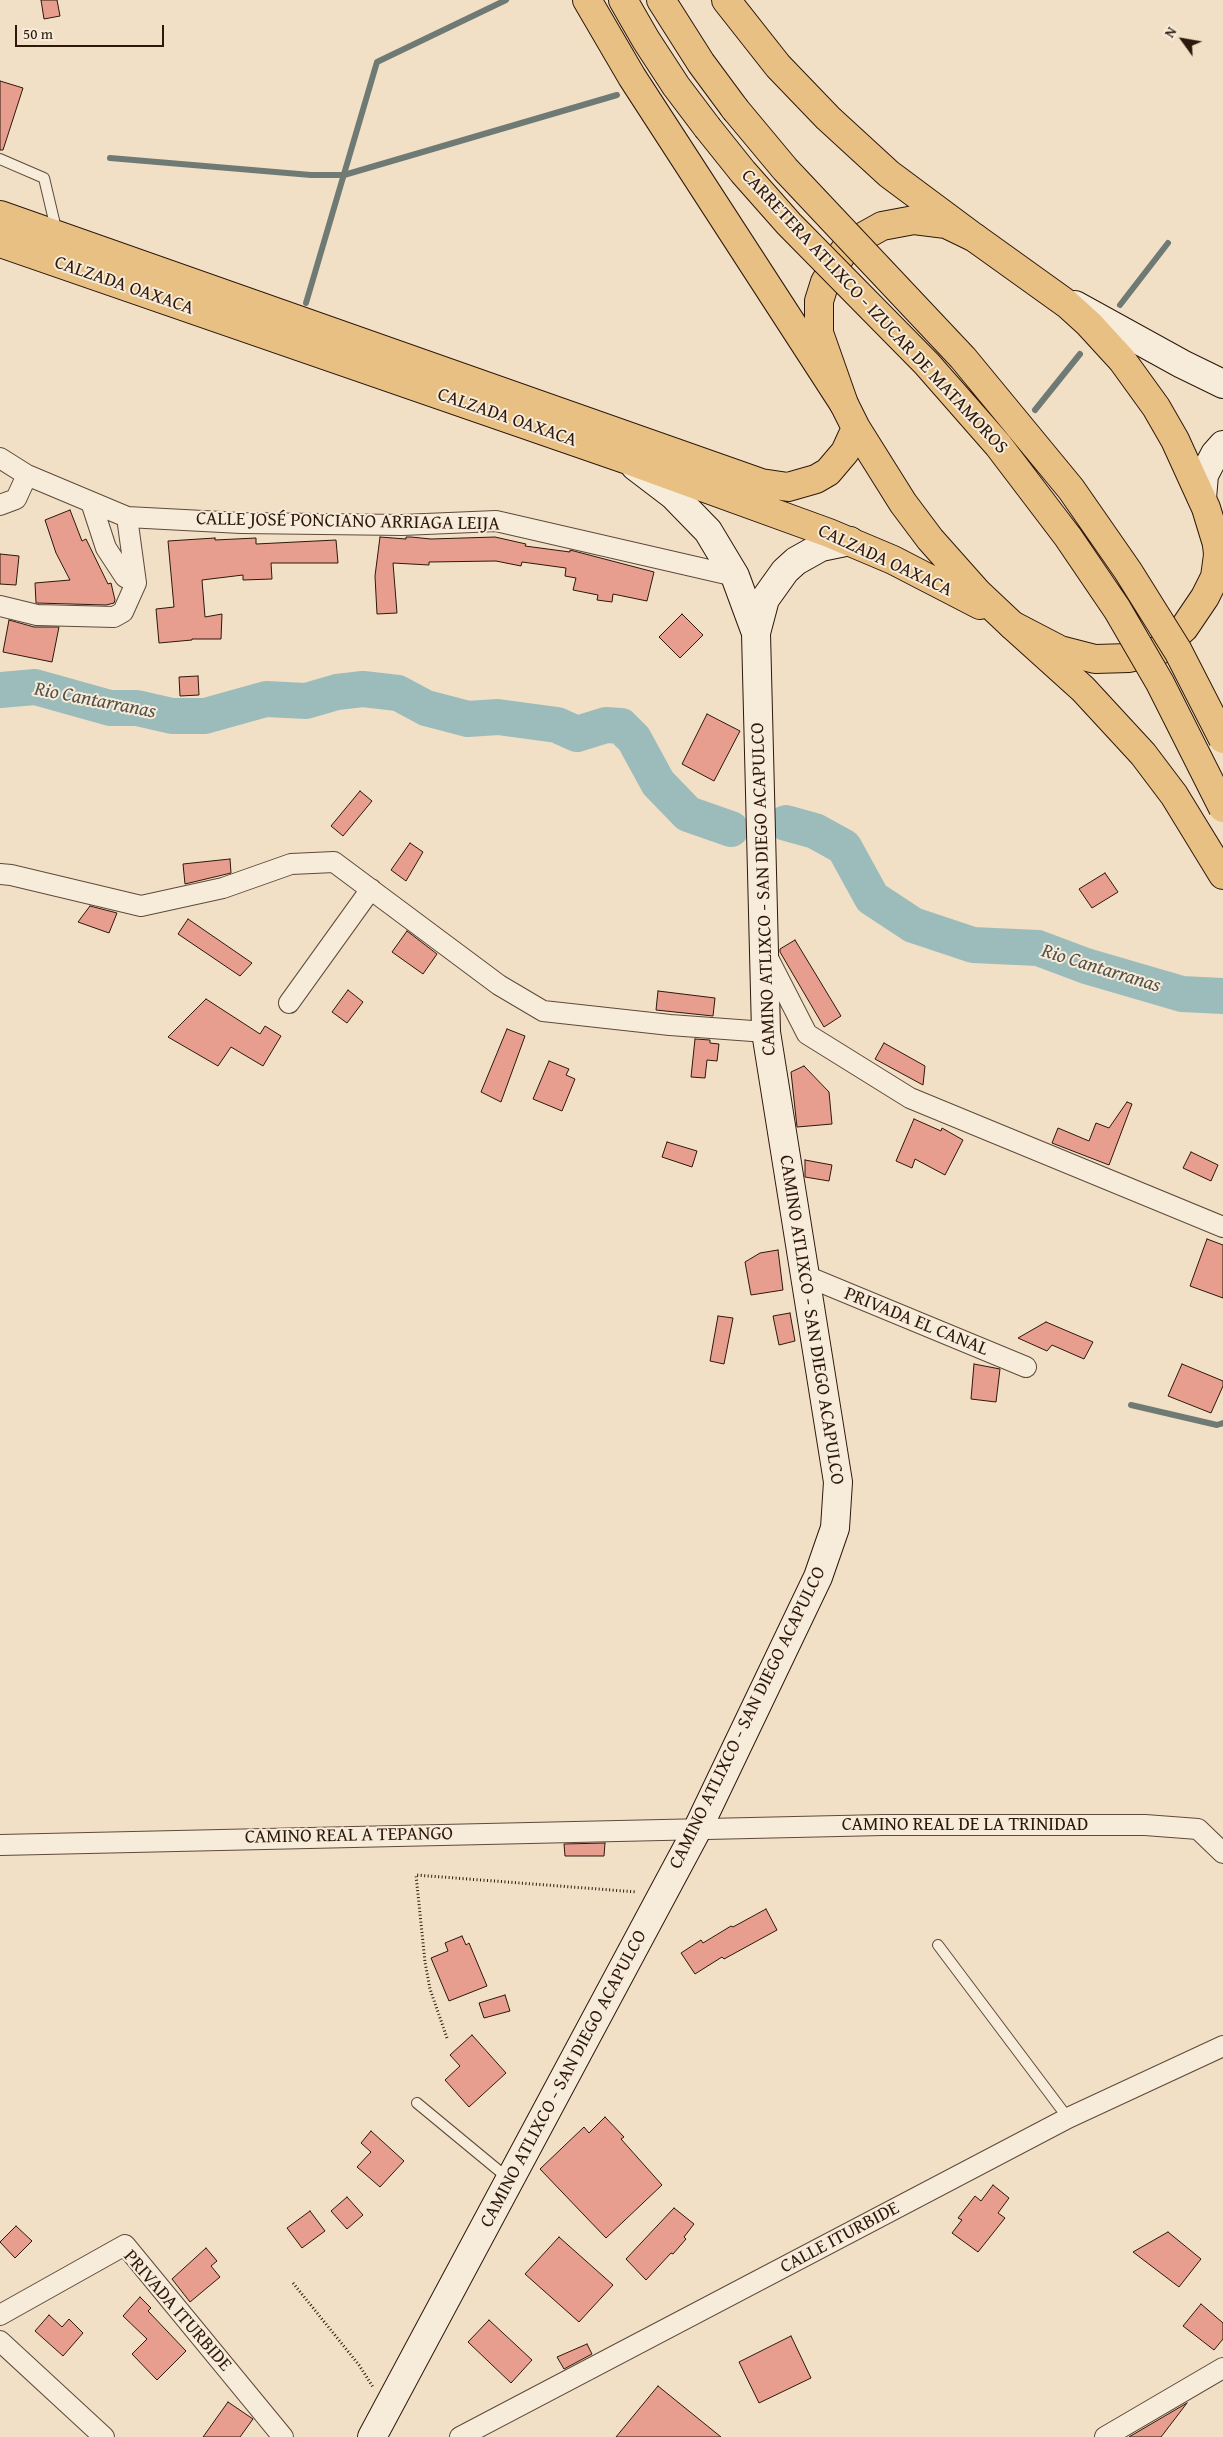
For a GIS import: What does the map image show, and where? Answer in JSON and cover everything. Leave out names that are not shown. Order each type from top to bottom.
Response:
[{"type":"main road","points":[[587,0],[632,78],[844,404],[856,428],[904,503],[930,539],[953,566],[1008,621],[1057,664],[1109,715],[1174,795],[1223,875]]},
{"type":"main road","name":"CARRETERA ATLIXCO - IZUCAR DE MATAMOROS","points":[[623,0],[671,79],[743,172],[790,224],[927,364],[998,445],[1068,537],[1116,609],[1160,683],[1223,808]]},
{"type":"main road","name":"CARRETERA ATLIXCO - IZUCAR DE MATAMOROS","points":[[661,0],[701,63],[785,169],[963,358],[1071,490],[1128,571],[1178,651],[1223,739]]},
{"type":"main road","points":[[726,0],[778,66],[828,118],[889,174],[975,238],[1043,285],[1089,324],[1134,376],[1175,440],[1202,498],[1220,555],[1217,566],[1211,587],[1184,628],[1160,650],[1129,658],[1095,659],[1060,650],[1008,621]]},
{"type":"main road","name":"CALZADA OAXACA","points":[[0,215],[54,248],[850,541],[893,560],[1008,621]]},
{"type":"main road","points":[[844,404],[819,333],[818,318],[825,282],[844,251],[875,229],[898,222],[914,220],[946,224],[975,238]]},
{"type":"main road","name":"CALZADA OAXACA","points":[[0,243],[54,248],[760,483],[788,487],[816,479],[828,472],[845,452],[856,428]]},
{"type":"street","points":[[1043,285],[1114,328],[1223,384]]},
{"type":"street","points":[[1202,498],[1204,475],[1214,454],[1223,445]]},
{"type":"street","name":"CALLE JOSÉ PONCIANO ARRIAGA LEIJA","points":[[0,458],[28,476],[127,517],[241,523],[402,525],[496,522],[735,576]]},
{"type":"street","name":"CAMINO ATLIXCO - SAN DIEGO ACAPULCO","points":[[625,459],[650,476],[691,512],[718,545],[735,576],[756,633]]},
{"type":"street","points":[[0,505],[16,499],[28,476]]},
{"type":"street","points":[[91,502],[106,548],[125,577],[136,583]]},
{"type":"street","points":[[0,606],[37,615],[114,617],[123,612],[136,583],[127,517]]},
{"type":"street","name":"CAMINO ATLIXCO - SAN DIEGO ACAPULCO","points":[[372,2437],[698,1828],[811,1594],[835,1528],[838,1482],[766,1032],[756,633],[765,599],[785,571],[796,561],[821,547],[850,541]]},
{"type":"street","points":[[0,874],[141,906],[223,888],[291,864],[334,862],[499,985],[543,1011],[670,1025],[766,1032]]},
{"type":"street","points":[[289,1003],[371,889]]},
{"type":"street","points":[[763,940],[807,1034],[910,1098],[1223,1227]]},
{"type":"street","name":"PRIVADA EL CANAL","points":[[806,1276],[1026,1367]]},
{"type":"street","name":"CAMINO REAL DE LA TRINIDAD","points":[[698,1828],[883,1825],[1145,1825],[1198,1829],[1223,1853]]},
{"type":"street","name":"CAMINO REAL A TEPANGO","points":[[0,1845],[698,1828]]},
{"type":"street","name":"CALLE ITURBIDE","points":[[460,2437],[1068,2118],[1223,2046]]},
{"type":"street","name":"PRIVADA ITURBIDE","points":[[0,2315],[126,2245],[283,2437]]},
{"type":"street","points":[[0,2340],[104,2437]]},
{"type":"street","points":[[1105,2437],[1223,2368]]},
{"type":"lane","points":[[0,159],[44,178],[54,248]]},
{"type":"lane","points":[[938,1946],[1068,2118]]},
{"type":"lane","points":[[417,2103],[510,2180]]},
{"type":"path","points":[[447,2038],[430,1989],[425,1962],[416,1875],[662,1894]]},
{"type":"path","points":[[293,2283],[360,2366],[387,2408]]},
{"type":"building","points":[[41,0],[57,0],[60,16],[44,19]]},
{"type":"building","points":[[0,81],[23,88],[3,150],[0,150]]},
{"type":"building","points":[[70,510],[82,541],[86,539],[108,584],[111,583],[114,603],[106,605],[36,603],[35,583],[70,580],[56,553],[45,520]]},
{"type":"building","points":[[380,537],[431,539],[495,537],[526,544],[525,546],[570,552],[570,550],[654,572],[647,601],[613,594],[612,602],[597,600],[598,595],[573,590],[576,578],[565,576],[566,568],[522,562],[521,566],[496,561],[429,562],[429,565],[393,563],[397,613],[377,614],[375,576]]},
{"type":"building","points":[[215,538],[215,540],[256,538],[256,544],[336,540],[338,563],[271,563],[272,579],[243,580],[243,575],[202,580],[205,617],[222,614],[221,639],[192,639],[159,643],[156,609],[174,607],[168,541]]},
{"type":"building","points":[[0,554],[19,556],[16,585],[0,584]]},
{"type":"building","points":[[682,614],[703,635],[680,658],[659,637]]},
{"type":"building","points":[[9,620],[34,627],[59,627],[52,662],[3,652]]},
{"type":"building","points":[[198,676],[199,695],[180,696],[179,677]]},
{"type":"building","points":[[707,714],[740,731],[714,781],[682,764]]},
{"type":"building","points":[[360,791],[372,801],[343,836],[331,826]]},
{"type":"building","points":[[410,843],[423,852],[406,881],[391,870]]},
{"type":"building","points":[[230,859],[231,873],[185,884],[183,864]]},
{"type":"building","points":[[1105,873],[1118,892],[1092,908],[1079,889]]},
{"type":"building","points":[[90,906],[117,913],[109,933],[78,922]]},
{"type":"building","points":[[188,919],[252,963],[240,976],[178,934]]},
{"type":"building","points":[[407,931],[437,954],[423,974],[392,952]]},
{"type":"building","points":[[795,940],[841,1016],[824,1027],[780,952],[780,949]]},
{"type":"building","points":[[348,990],[363,1002],[347,1023],[332,1012]]},
{"type":"building","points":[[658,991],[715,998],[713,1016],[656,1010]]},
{"type":"building","points":[[206,999],[260,1034],[265,1026],[281,1036],[263,1066],[231,1047],[218,1066],[168,1037]]},
{"type":"building","points":[[507,1029],[525,1036],[501,1102],[481,1092]]},
{"type":"building","points":[[695,1039],[710,1040],[710,1043],[719,1044],[717,1061],[707,1060],[705,1078],[691,1077]]},
{"type":"building","points":[[884,1043],[925,1066],[923,1085],[875,1059]]},
{"type":"building","points":[[549,1061],[569,1069],[566,1075],[575,1079],[562,1111],[533,1099]]},
{"type":"building","points":[[804,1066],[829,1092],[832,1124],[797,1127],[791,1072]]},
{"type":"building","points":[[1127,1102],[1132,1104],[1109,1165],[1052,1143],[1058,1128],[1089,1141],[1096,1123],[1109,1128]]},
{"type":"building","points":[[914,1119],[941,1131],[942,1128],[963,1140],[945,1175],[915,1159],[912,1168],[896,1161]]},
{"type":"building","points":[[667,1142],[697,1151],[692,1167],[662,1157]]},
{"type":"building","points":[[1191,1152],[1218,1165],[1211,1181],[1183,1168]]},
{"type":"building","points":[[805,1160],[832,1165],[829,1181],[805,1177]]},
{"type":"building","points":[[1207,1239],[1223,1245],[1223,1298],[1190,1286]]},
{"type":"building","points":[[778,1250],[783,1290],[751,1295],[745,1262],[760,1253]]},
{"type":"building","points":[[790,1313],[795,1341],[779,1345],[773,1316]]},
{"type":"building","points":[[718,1316],[733,1318],[724,1364],[710,1361]]},
{"type":"building","points":[[1046,1322],[1093,1342],[1084,1359],[1052,1345],[1047,1351],[1018,1338]]},
{"type":"building","points":[[974,1364],[1000,1369],[996,1402],[971,1399]]},
{"type":"building","points":[[1182,1364],[1223,1381],[1223,1386],[1211,1413],[1168,1396]]},
{"type":"building","points":[[605,1843],[604,1856],[565,1856],[564,1844]]},
{"type":"building","points":[[766,1909],[777,1930],[724,1959],[722,1957],[695,1974],[681,1953],[701,1940],[703,1943],[731,1926],[733,1927]]},
{"type":"building","points":[[462,1936],[466,1945],[469,1943],[487,1986],[449,2001],[431,1958],[448,1951],[445,1943]]},
{"type":"building","points":[[505,1995],[510,2011],[484,2018],[479,2003]]},
{"type":"building","points":[[472,2035],[506,2073],[469,2107],[445,2080],[460,2066],[450,2055]]},
{"type":"building","points":[[605,2117],[624,2137],[621,2139],[662,2185],[606,2238],[540,2169],[584,2127],[589,2133]]},
{"type":"building","points":[[371,2131],[404,2161],[380,2187],[357,2167],[371,2152],[361,2143]]},
{"type":"building","points":[[993,2185],[1009,2198],[998,2213],[1005,2218],[978,2252],[952,2233],[962,2220],[958,2218],[975,2196],[981,2201]]},
{"type":"building","points":[[347,2197],[363,2215],[347,2229],[331,2211]]},
{"type":"building","points":[[674,2208],[694,2224],[684,2237],[686,2239],[646,2280],[626,2259]]},
{"type":"building","points":[[310,2211],[325,2231],[302,2248],[287,2228]]},
{"type":"building","points":[[16,2226],[32,2241],[15,2258],[0,2242]]},
{"type":"building","points":[[1168,2232],[1201,2259],[1179,2287],[1133,2252]]},
{"type":"building","points":[[559,2237],[613,2285],[579,2322],[525,2274]]},
{"type":"building","points":[[206,2248],[217,2261],[211,2266],[220,2277],[190,2302],[172,2279]]},
{"type":"building","points":[[140,2297],[151,2308],[148,2311],[186,2351],[157,2380],[132,2354],[147,2339],[123,2316]]},
{"type":"building","points":[[1201,2304],[1223,2323],[1223,2339],[1214,2350],[1183,2326]]},
{"type":"building","points":[[49,2315],[62,2327],[69,2319],[83,2333],[63,2356],[35,2331]]},
{"type":"building","points":[[489,2320],[532,2360],[511,2383],[468,2342]]},
{"type":"building","points":[[791,2336],[811,2378],[759,2403],[739,2362]]},
{"type":"building","points":[[587,2344],[592,2354],[564,2369],[557,2357]]},
{"type":"building","points":[[658,2386],[721,2437],[616,2437]]},
{"type":"building","points":[[228,2402],[253,2419],[240,2437],[203,2437]]},
{"type":"building","points":[[1187,2403],[1161,2437],[1129,2437]]},
{"type":"waterway","points":[[306,303],[377,62],[506,0]]},
{"type":"waterway","points":[[110,158],[311,175],[344,175],[617,95]]},
{"type":"waterway","points":[[1120,305],[1168,243]]},
{"type":"waterway","points":[[1035,410],[1080,354]]},
{"type":"waterway","name":"Rio Cantarranas","points":[[0,690],[35,687],[110,708],[137,708],[172,716],[205,716],[266,699],[306,701],[337,692],[363,689],[398,693],[426,708],[468,719],[498,717],[557,725],[577,734],[606,725],[621,726],[634,739],[658,783],[688,814],[731,829]]},
{"type":"waterway","name":"Rio Cantarranas","points":[[786,823],[815,831],[844,847],[872,898],[913,925],[973,945],[1038,948],[1086,966],[1182,994],[1223,996]]},
{"type":"waterway","points":[[1131,1405],[1217,1425],[1223,1423]]}]
